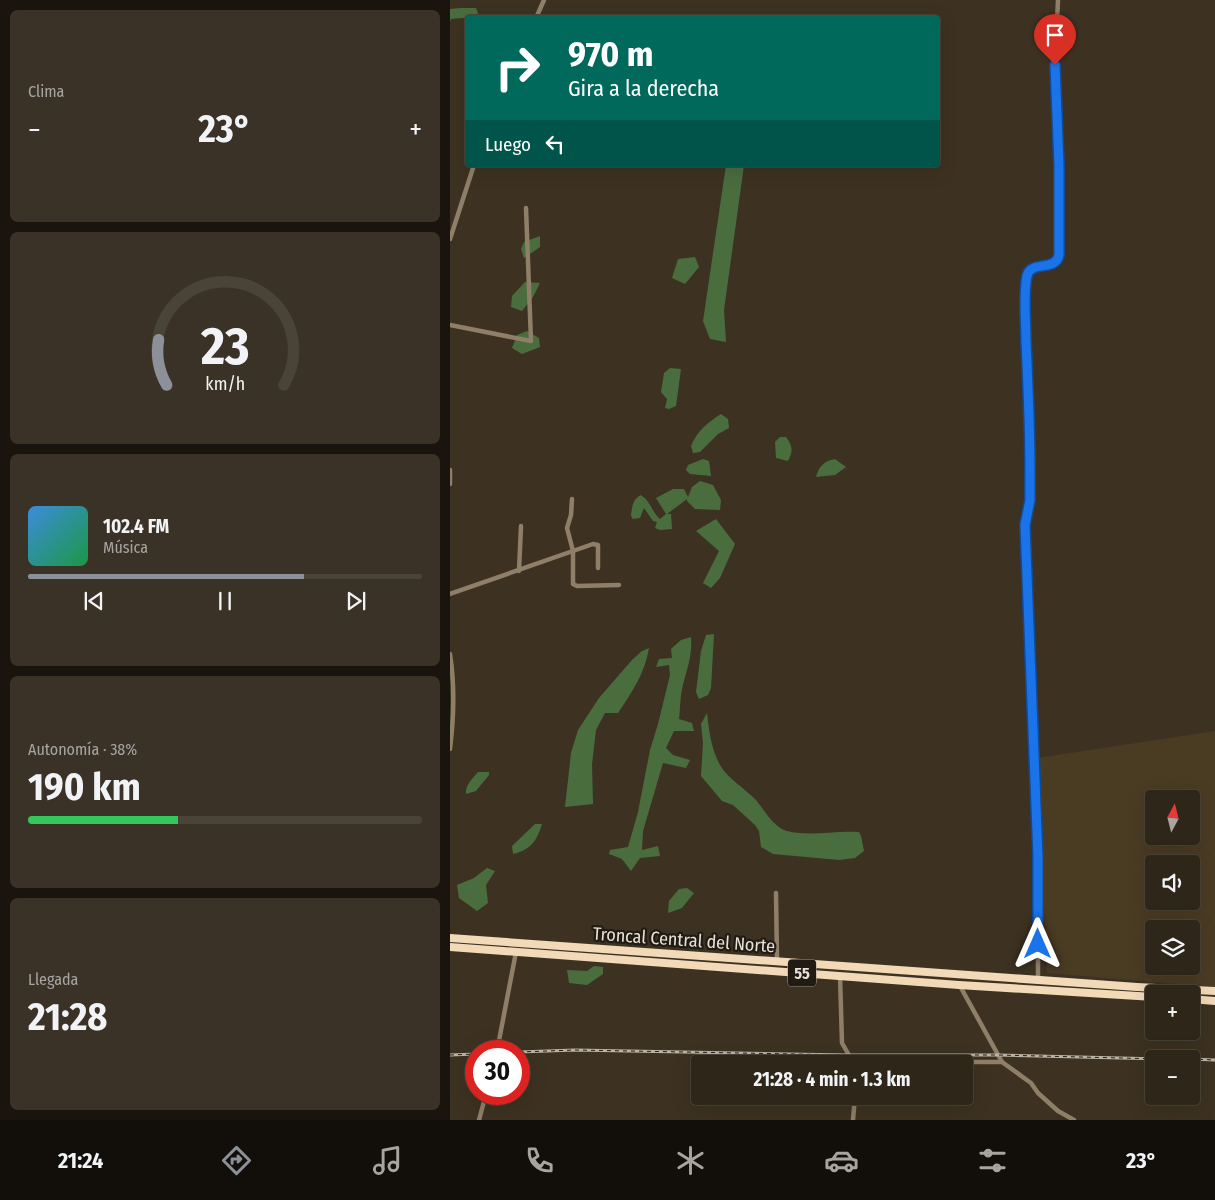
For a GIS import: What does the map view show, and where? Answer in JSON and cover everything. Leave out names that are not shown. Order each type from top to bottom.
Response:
[{"type":"highway","name":"Troncal Central del Norte","points":[[450,938],[1215,991]]},
{"type":"highway","name":"Troncal Central del Norte","points":[[450,947],[1145,996]]},
{"type":"highway","points":[[1200,999],[1215,1000]]},
{"type":"street","points":[[537,15],[544,0]]},
{"type":"street","points":[[1038,979],[1038,857],[1025,525],[1030,500],[1026,305],[1027,277],[1030,271],[1034,268],[1053,264],[1059,255],[1059,165],[1055,65],[1058,0]]},
{"type":"street","points":[[450,240],[473,167]]},
{"type":"street","points":[[450,325],[531,341],[526,208]]},
{"type":"street","points":[[450,470],[450,484]]},
{"type":"street","points":[[572,499],[571,515],[567,528],[573,551],[574,584],[577,586],[619,585]]},
{"type":"street","points":[[519,571],[521,526]]},
{"type":"street","points":[[450,594],[593,544],[598,545],[598,568]]},
{"type":"street","points":[[450,654],[454,683],[454,705],[450,749]]},
{"type":"street","points":[[776,893],[777,961]]},
{"type":"street","points":[[499,1040],[516,951]]},
{"type":"street","points":[[840,976],[842,1043],[849,1055]]},
{"type":"street","points":[[960,984],[1002,1062],[1031,1083],[1038,1093],[1058,1111],[1074,1120]]},
{"type":"street","points":[[973,1062],[1002,1062]]},
{"type":"street","points":[[479,1120],[483,1105]]},
{"type":"street","points":[[853,1120],[854,1105]]},
{"type":"shaded area","points":[[1215,731],[1215,987],[1047,973],[1037,758]]},
{"type":"green space","points":[[476,8],[478,13],[477,15],[465,15],[465,18],[451,19],[450,22],[450,9]]},
{"type":"green space","points":[[726,167],[744,167],[724,310],[726,342],[710,339],[703,321]]},
{"type":"green space","points":[[540,236],[540,247],[524,258],[521,249],[524,242]]},
{"type":"green space","points":[[695,257],[699,267],[685,284],[672,278],[678,259]]},
{"type":"green space","points":[[525,282],[540,283],[533,297],[522,311],[511,307],[512,296]]},
{"type":"green space","points":[[527,331],[539,338],[540,347],[522,354],[512,348],[517,335]]},
{"type":"green space","points":[[670,368],[681,369],[676,406],[669,409],[665,408],[667,399],[661,392],[664,373]]},
{"type":"green space","points":[[721,414],[728,419],[729,428],[718,434],[700,452],[693,453],[691,446],[696,436],[707,424]]},
{"type":"green space","points":[[780,437],[786,437],[791,446],[791,454],[788,461],[776,458],[775,442]]},
{"type":"green space","points":[[703,459],[709,461],[711,476],[690,474],[686,470],[688,465]]},
{"type":"green space","points":[[835,459],[846,467],[835,475],[816,477],[822,465]]},
{"type":"green space","points":[[700,481],[713,485],[721,500],[720,510],[695,509],[687,499],[667,514],[671,514],[672,529],[660,530],[655,528],[657,522],[653,521],[644,508],[640,518],[633,519],[631,516],[633,503],[641,495],[660,519],[666,514],[656,498],[673,489],[684,489],[688,497],[692,487]]},
{"type":"green space","points":[[716,519],[735,544],[720,578],[711,588],[703,583],[719,551],[696,531]]},
{"type":"green space","points":[[714,634],[711,688],[708,695],[699,699],[696,692],[701,651],[706,635]]},
{"type":"green space","points":[[691,637],[690,660],[682,688],[679,719],[692,723],[694,731],[674,731],[666,748],[673,755],[690,760],[686,768],[663,763],[643,831],[642,850],[658,846],[660,856],[640,858],[631,871],[622,859],[609,854],[610,850],[628,847],[638,812],[650,750],[670,675],[669,665],[656,667],[659,659],[672,658],[671,649],[681,640]]},
{"type":"green space","points":[[649,648],[641,674],[628,698],[618,713],[605,713],[596,730],[592,764],[593,804],[565,807],[571,753],[578,730],[599,698],[632,660],[642,651]]},
{"type":"green space","points":[[707,713],[712,746],[723,770],[755,799],[777,826],[796,833],[859,832],[864,851],[855,858],[839,860],[773,854],[761,847],[759,831],[755,825],[733,805],[722,801],[701,776],[703,743],[701,724]]},
{"type":"green space","points":[[478,772],[489,772],[489,775],[476,791],[466,794],[468,785]]},
{"type":"green space","points":[[535,824],[542,824],[535,840],[524,850],[513,854],[512,846]]},
{"type":"green space","points":[[487,868],[495,871],[486,885],[488,903],[477,911],[459,898],[457,885],[474,878]]},
{"type":"green space","points":[[687,888],[694,893],[682,908],[668,913],[669,901],[679,889]]},
{"type":"green space","points":[[594,966],[603,967],[603,974],[587,985],[569,983],[567,970],[587,971]]},
{"type":"railway","points":[[530,1052],[575,1050],[1145,1059]]},
{"type":"railway","points":[[450,1055],[465,1054]]},
{"type":"railway","points":[[1200,1059],[1215,1060]]},
{"type":"route","points":[[1038,944],[1038,857],[1025,525],[1030,500],[1026,305],[1028,274],[1034,268],[1053,264],[1059,255],[1059,165],[1055,65]]}]
